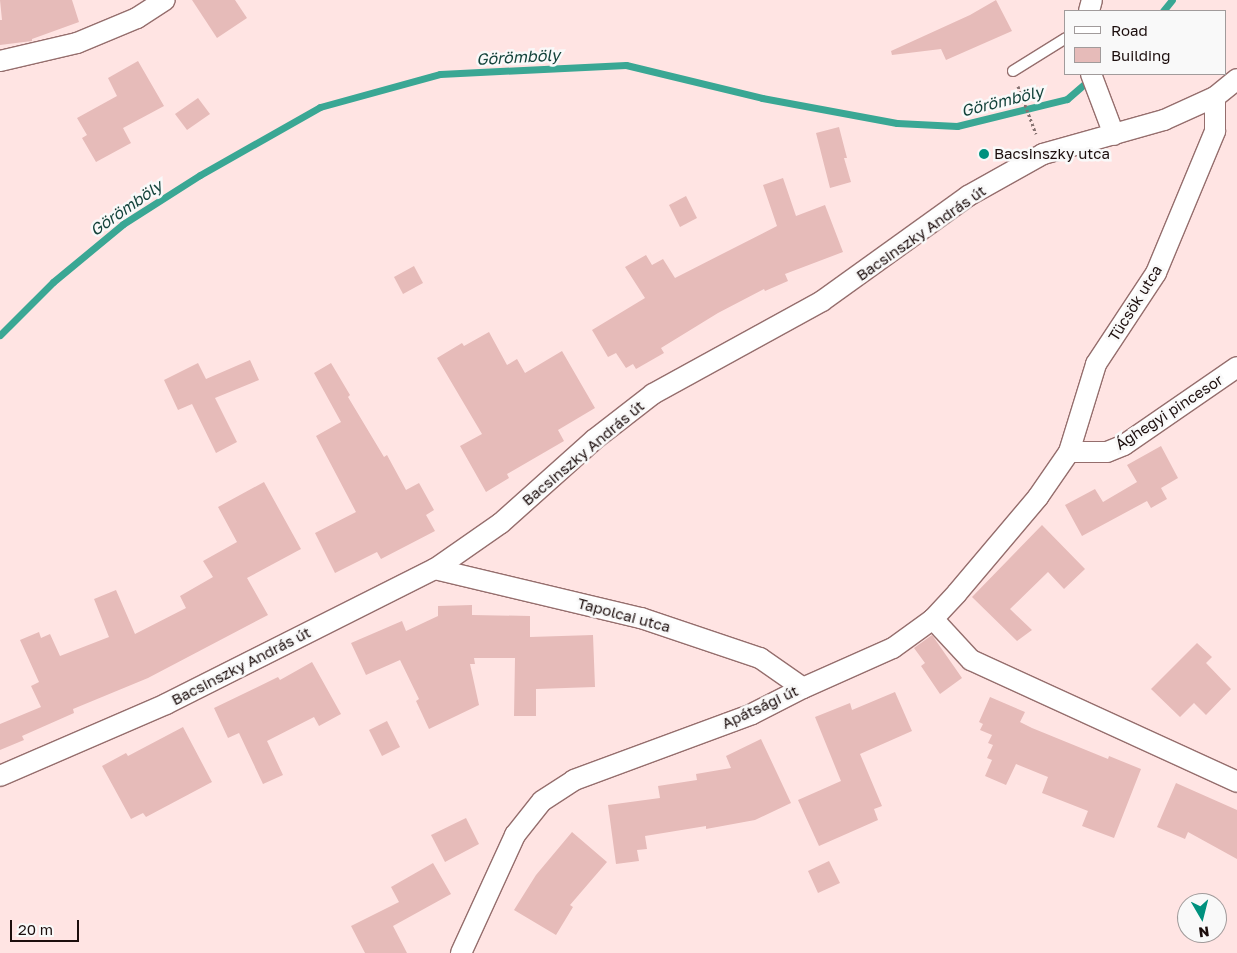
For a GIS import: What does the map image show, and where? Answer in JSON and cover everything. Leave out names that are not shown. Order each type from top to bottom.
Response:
[{"type":"street","points":[[0,61],[77,43],[137,18],[165,0]]},
{"type":"street","points":[[1091,75],[1114,135]]},
{"type":"street","name":"Bacsinszky András út","points":[[0,776],[166,704],[435,569],[501,524],[595,439],[653,394],[822,301],[968,196],[1043,154],[1164,120],[1215,96],[1237,79]]},
{"type":"street","name":"Tücsök utca","points":[[1069,452],[1096,364],[1156,273],[1208,149],[1215,131],[1215,96]]},
{"type":"street","name":"Ághegyi pincesor","points":[[1069,452],[1107,452],[1124,445],[1237,367]]},
{"type":"street","name":"Apátsági út","points":[[461,953],[514,835],[542,801],[574,780],[752,714],[803,688],[893,648],[933,619],[1038,497],[1069,452]]},
{"type":"street","name":"Tapolcai utca","points":[[435,569],[641,618],[760,658],[803,688]]},
{"type":"street","points":[[933,619],[971,660],[1237,782]]},
{"type":"lane","points":[[1013,71],[1064,39]]},
{"type":"path","points":[[1013,71],[1043,154]]},
{"type":"building","points":[[0,0],[72,0],[79,22],[32,39],[32,41],[0,45],[0,20],[2,20]]},
{"type":"building","points":[[192,0],[235,0],[247,18],[217,38]]},
{"type":"building","points":[[996,0],[1012,31],[946,60],[941,49],[892,55],[891,51],[970,15]]},
{"type":"building","points":[[138,61],[164,106],[123,128],[131,143],[96,162],[82,138],[87,135],[77,118],[117,96],[108,78]]},
{"type":"building","points":[[198,98],[210,114],[187,130],[175,114]]},
{"type":"building","points":[[839,127],[847,158],[844,158],[851,182],[830,188],[816,133]]},
{"type":"building","points":[[783,178],[796,216],[825,205],[843,252],[785,274],[788,281],[765,291],[764,289],[718,313],[661,348],[664,353],[636,369],[633,364],[626,368],[616,353],[608,357],[592,330],[645,298],[625,267],[646,255],[652,265],[663,259],[675,278],[777,226],[763,185]]},
{"type":"building","points":[[686,196],[697,218],[680,227],[669,205]]},
{"type":"building","points":[[414,266],[423,283],[403,294],[394,277]]},
{"type":"building","points":[[489,332],[507,365],[517,359],[525,373],[562,351],[595,408],[558,430],[564,441],[507,474],[509,478],[486,492],[460,446],[482,434],[437,358],[462,343],[464,346]]},
{"type":"building","points":[[250,360],[259,380],[215,398],[237,442],[216,453],[192,404],[178,410],[164,380],[198,363],[206,379]]},
{"type":"building","points":[[331,363],[350,395],[348,397],[384,457],[387,455],[406,490],[419,483],[434,510],[426,515],[435,531],[381,559],[377,552],[335,573],[315,533],[356,512],[316,436],[341,422],[314,373]]},
{"type":"building","points":[[1161,446],[1178,478],[1161,488],[1167,499],[1151,508],[1147,501],[1082,536],[1065,505],[1095,489],[1103,502],[1137,482],[1127,465]]},
{"type":"building","points":[[264,482],[301,549],[247,578],[268,615],[148,678],[73,709],[74,713],[22,736],[24,740],[0,750],[0,724],[41,707],[31,686],[39,682],[20,640],[39,632],[41,638],[50,634],[60,656],[109,637],[94,599],[116,590],[135,634],[186,608],[180,596],[213,577],[203,561],[237,542],[218,507]]},
{"type":"building","points":[[1042,525],[1085,569],[1064,589],[1048,572],[1010,609],[1032,630],[1017,641],[972,597]]},
{"type":"building","points":[[472,605],[472,615],[530,616],[530,637],[593,635],[595,687],[536,689],[536,716],[514,716],[515,658],[474,658],[475,664],[470,664],[479,705],[429,729],[416,701],[419,699],[400,660],[366,675],[351,643],[402,621],[406,631],[438,616],[438,606]]},
{"type":"building","points":[[932,635],[962,678],[940,694],[921,666],[925,663],[914,648]]},
{"type":"building","points":[[1197,643],[1212,657],[1206,663],[1231,689],[1206,715],[1194,703],[1180,717],[1151,689]]},
{"type":"building","points":[[312,662],[341,714],[319,726],[314,717],[267,741],[283,775],[263,784],[239,733],[228,738],[214,708],[278,677],[280,680]]},
{"type":"building","points":[[895,692],[912,731],[860,754],[882,806],[874,809],[878,820],[819,846],[798,800],[841,781],[815,717],[850,703],[852,710]]},
{"type":"building","points":[[990,697],[1025,712],[1020,722],[1032,728],[1108,759],[1109,756],[1141,769],[1114,838],[1082,826],[1088,811],[1042,793],[1048,777],[1016,764],[1006,785],[985,776],[992,760],[987,758],[993,745],[988,743],[992,735],[980,730],[983,724],[979,722]]},
{"type":"building","points":[[387,721],[400,747],[382,756],[369,730]]},
{"type":"building","points":[[183,727],[212,782],[146,817],[143,813],[131,819],[102,766],[126,753],[128,756]]},
{"type":"building","points":[[761,739],[791,803],[755,820],[706,829],[706,826],[645,836],[647,849],[637,850],[639,861],[616,864],[608,805],[660,798],[658,786],[697,780],[696,774],[731,768],[726,756]]},
{"type":"building","points":[[1176,783],[1237,810],[1237,859],[1188,832],[1185,839],[1157,827]]},
{"type":"building","points":[[466,818],[479,844],[445,862],[431,835]]},
{"type":"building","points":[[572,832],[607,862],[570,905],[573,907],[556,935],[514,910],[536,875]]},
{"type":"building","points":[[829,861],[840,883],[818,893],[808,871]]},
{"type":"building","points":[[433,863],[451,894],[393,926],[407,953],[365,953],[351,926],[399,902],[391,887]]},
{"type":"waterway","name":"Görömböly","points":[[1164,10],[1172,0]]},
{"type":"waterway","name":"Görömböly","points":[[0,335],[53,282],[123,224],[200,175],[320,107],[440,74],[626,65],[762,98],[897,123],[957,126],[1067,99],[1090,79]]},
{"type":"place","name":"Bacsinszky utca","points":[[984,154]]}]
